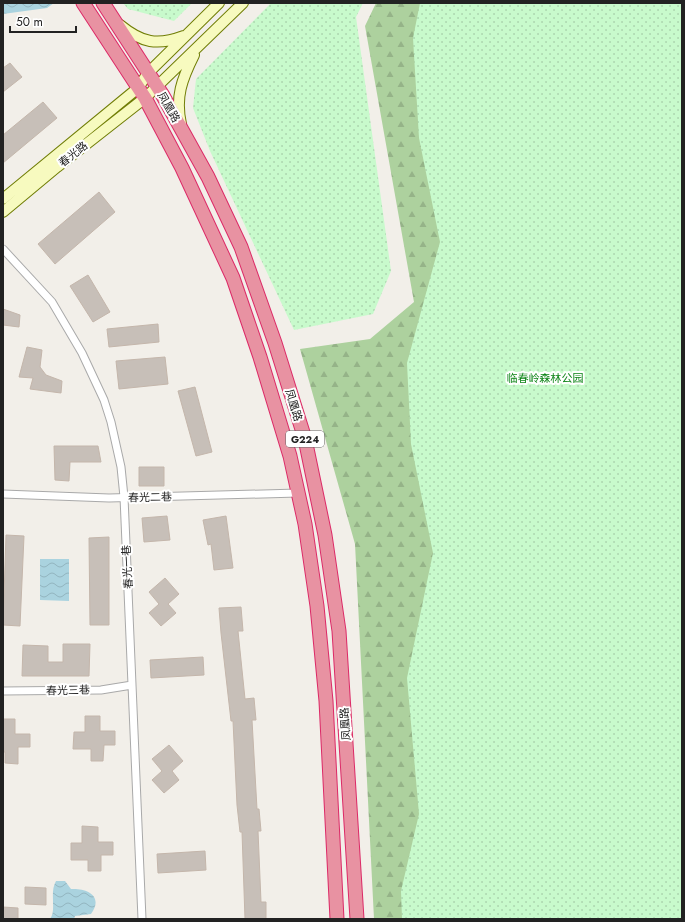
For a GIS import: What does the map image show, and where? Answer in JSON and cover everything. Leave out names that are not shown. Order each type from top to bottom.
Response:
[{"type":"highway","name":"凤凰路","points":[[103,3],[156,86],[208,177],[241,247],[275,343],[305,439],[325,535],[339,631],[357,919]]},
{"type":"highway","name":"凤凰路","points":[[85,6],[141,93],[182,168],[233,278],[265,372],[290,456],[305,524],[317,606],[326,702],[337,919]]},
{"type":"main road","points":[[141,93],[148,73],[219,3]]},
{"type":"main road","points":[[141,93],[156,86],[243,3]]},
{"type":"main road","points":[[113,19],[127,31],[147,42],[172,41],[186,36]]},
{"type":"main road","points":[[182,132],[178,104],[180,89],[184,74],[197,48]]},
{"type":"main road","name":"春光路","points":[[3,199],[141,93]]},
{"type":"main road","name":"春光路","points":[[3,212],[141,93]]},
{"type":"street","name":"春光一巷","points":[[3,249],[52,302],[82,353],[104,400],[119,455],[124,497],[142,919]]},
{"type":"street","name":"春光二巷","points":[[3,494],[124,497],[298,493]]},
{"type":"street","name":"春光三巷","points":[[3,691],[101,690],[132,685]]},
{"type":"green space","points":[[123,3],[192,3],[174,21],[128,9]]},
{"type":"green space","points":[[271,3],[363,3],[356,17],[391,271],[373,314],[294,330],[210,151],[193,108],[196,79]]},
{"type":"green space","name":"临春岭森林公园","points":[[376,3],[682,3],[682,919],[374,919],[355,544],[300,349],[370,339],[414,302],[365,26]]},
{"type":"green space","name":"临春岭森林公园","points":[[420,3],[682,3],[682,919],[402,919],[401,891],[419,814],[407,678],[433,553],[411,444],[407,363],[440,242],[419,138],[413,38]]},
{"type":"water","points":[[3,3],[54,3],[47,8],[3,14]]},
{"type":"water","points":[[40,559],[69,559],[69,601],[40,600]]},
{"type":"water","points":[[56,881],[65,881],[71,889],[83,890],[92,894],[96,902],[95,908],[91,914],[75,916],[74,919],[50,919],[53,911],[53,891]]},
{"type":"building","points":[[10,63],[22,77],[3,92],[3,68]]},
{"type":"building","points":[[43,102],[57,118],[3,163],[3,135]]},
{"type":"building","points":[[99,192],[115,212],[55,264],[38,244]]},
{"type":"building","points":[[88,275],[110,312],[93,322],[70,286]]},
{"type":"building","points":[[3,309],[20,315],[19,327],[3,325]]},
{"type":"building","points":[[158,324],[159,342],[109,347],[107,329]]},
{"type":"building","points":[[27,347],[42,350],[40,367],[46,375],[62,381],[61,393],[30,389],[33,378],[19,377]]},
{"type":"building","points":[[165,357],[168,384],[119,389],[116,361]]},
{"type":"building","points":[[195,387],[212,452],[196,456],[178,391]]},
{"type":"building","points":[[54,446],[98,446],[101,462],[70,462],[69,481],[55,480]]},
{"type":"building","points":[[139,467],[164,467],[164,486],[139,486]]},
{"type":"building","points":[[167,516],[170,540],[144,542],[142,518]]},
{"type":"building","points":[[226,516],[233,568],[214,570],[211,544],[208,545],[203,520]]},
{"type":"building","points":[[6,535],[24,536],[20,626],[3,625]]},
{"type":"building","points":[[109,537],[109,625],[90,625],[89,538]]},
{"type":"building","points":[[165,578],[179,594],[168,604],[176,613],[161,626],[149,613],[159,604],[149,592]]},
{"type":"building","points":[[241,607],[243,631],[238,631],[245,699],[254,698],[256,720],[252,720],[257,809],[259,809],[261,831],[258,831],[261,902],[266,902],[266,919],[245,919],[242,832],[240,832],[237,805],[233,721],[231,721],[219,608]]},
{"type":"building","points":[[63,644],[90,644],[89,676],[22,676],[23,645],[48,646],[48,662],[63,662]]},
{"type":"building","points":[[203,657],[204,675],[151,678],[150,660]]},
{"type":"building","points":[[85,716],[100,716],[100,731],[115,731],[115,745],[104,745],[103,761],[91,761],[91,749],[73,749],[74,732],[85,732]]},
{"type":"building","points":[[3,719],[15,719],[15,734],[30,734],[30,747],[18,747],[18,764],[5,763],[5,752],[3,752]]},
{"type":"building","points":[[169,745],[183,761],[172,771],[179,780],[164,793],[152,780],[162,771],[152,759]]},
{"type":"building","points":[[82,826],[98,827],[98,842],[113,842],[113,855],[101,855],[101,871],[88,871],[88,860],[71,860],[71,843],[82,843]]},
{"type":"building","points":[[205,851],[206,870],[158,873],[157,854]]},
{"type":"building","points":[[25,887],[46,888],[46,905],[25,904]]},
{"type":"building","points":[[3,907],[18,908],[18,919],[3,919]]}]
